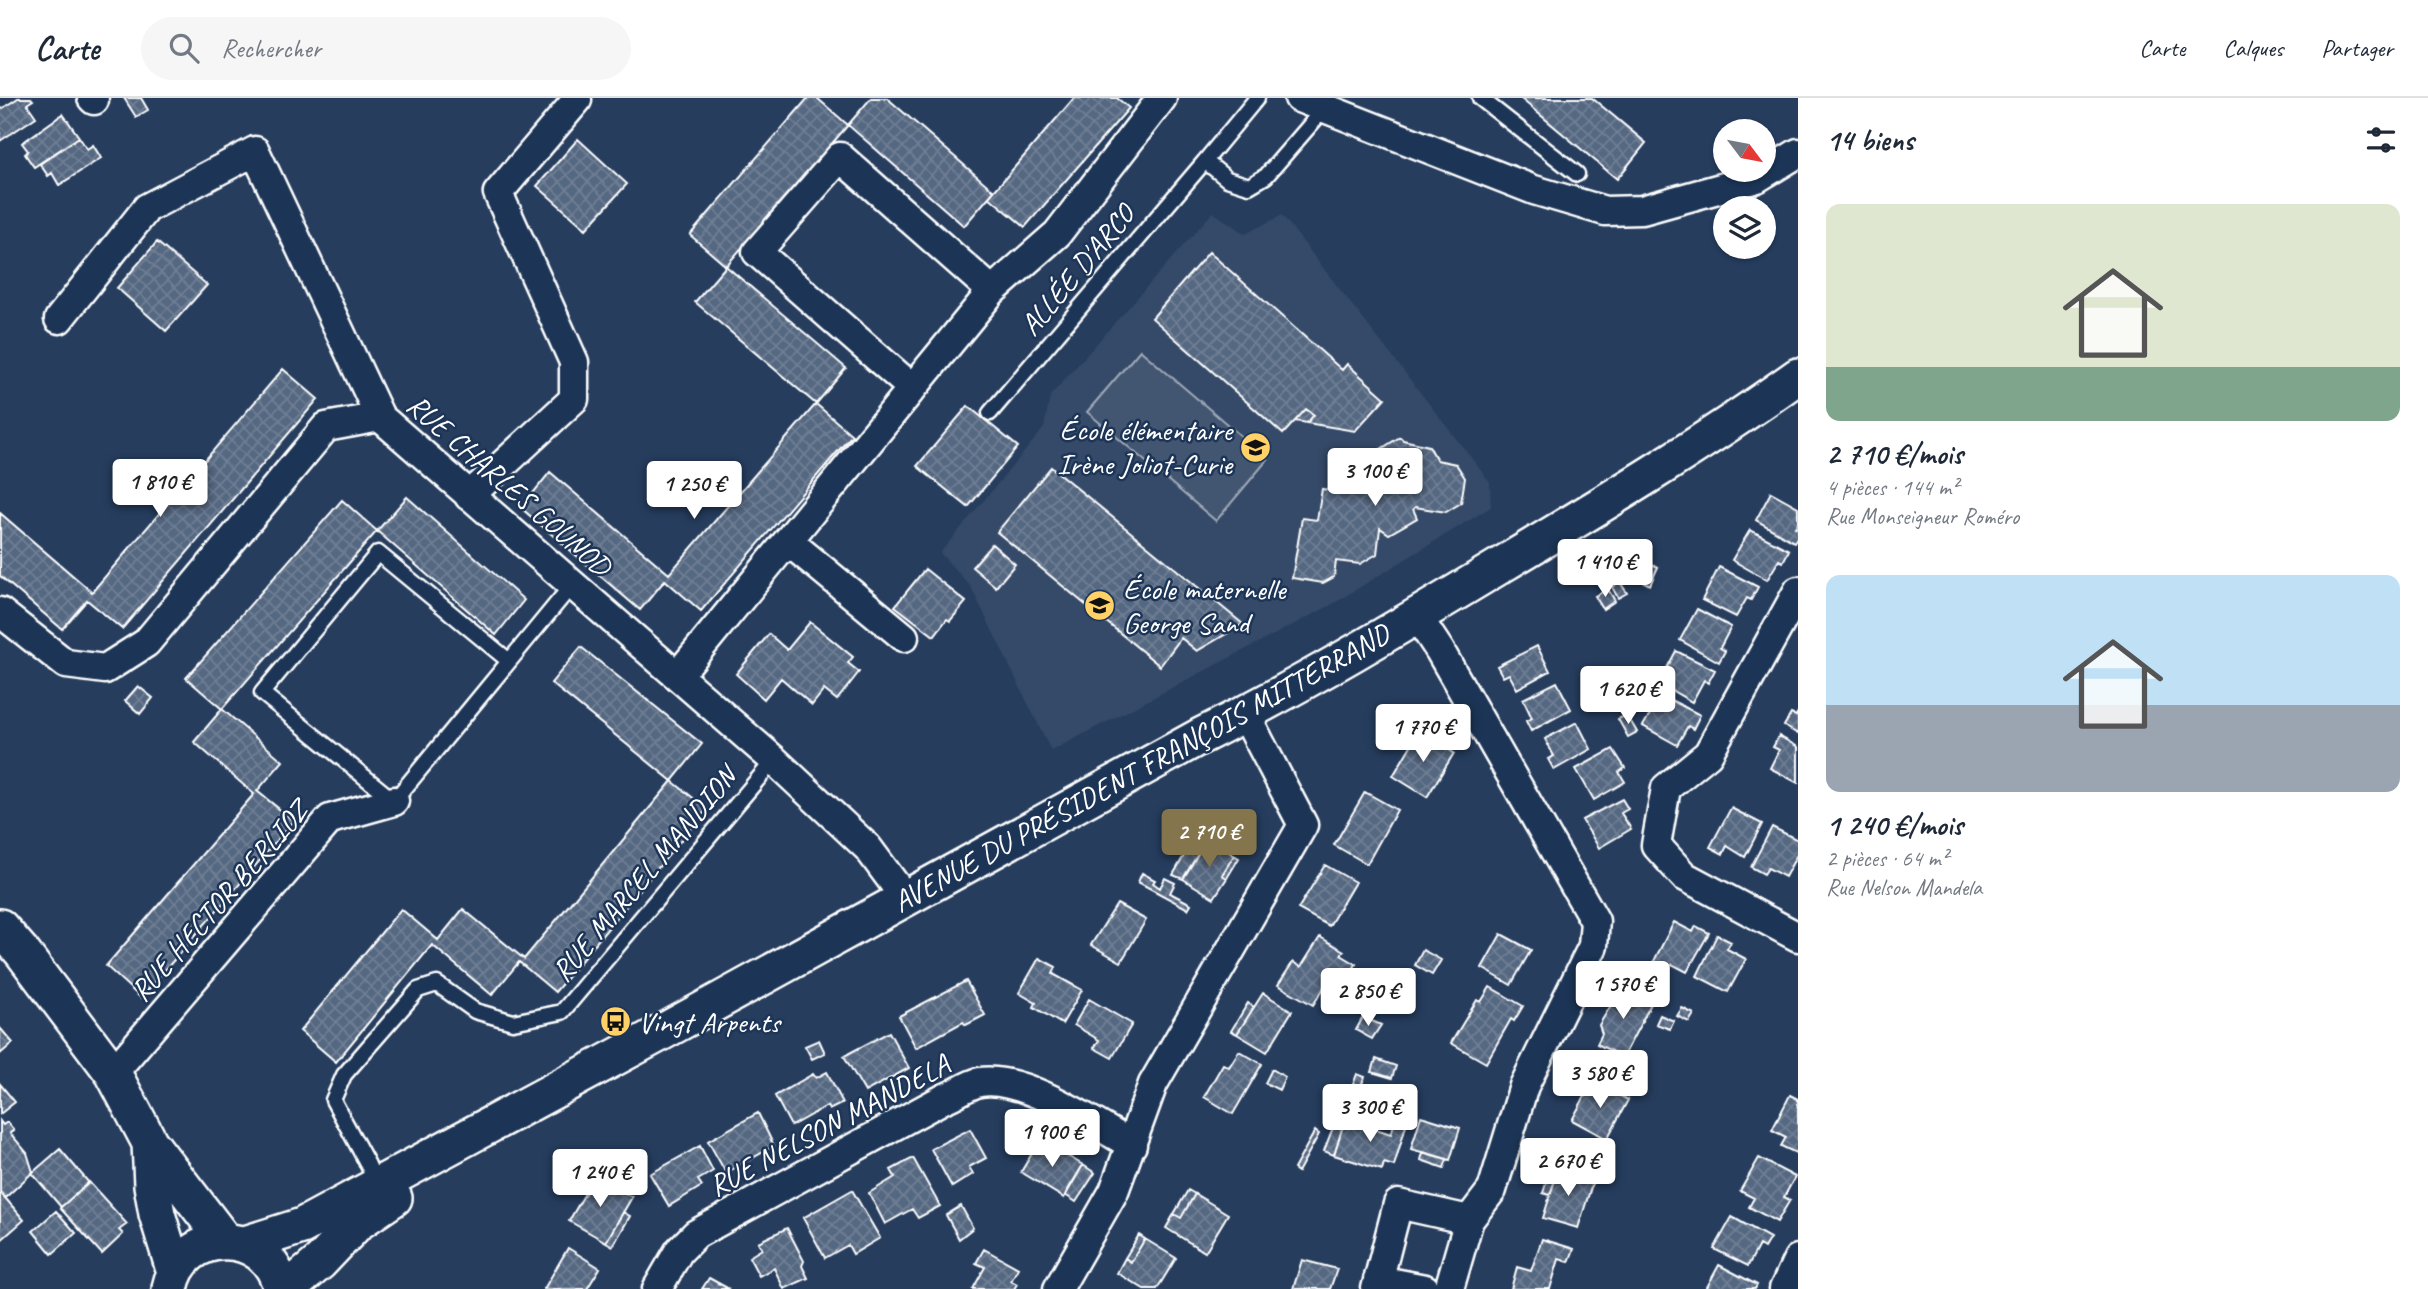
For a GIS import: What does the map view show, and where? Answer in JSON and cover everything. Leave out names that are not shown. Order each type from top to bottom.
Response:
[{"type":"street","points":[[678,675],[992,290],[1057,234],[1162,98]]},
{"type":"street","points":[[1299,98],[1534,190],[1605,211],[1642,210],[1757,178],[1798,153]]},
{"type":"street","points":[[470,496],[574,399],[574,362],[498,192],[577,100]]},
{"type":"street","name":"RUE CHARLES GOUNOD","points":[[59,319],[147,208],[255,151],[380,417],[774,760],[869,848],[905,898]]},
{"type":"street","points":[[912,388],[757,252],[840,157],[992,290]]},
{"type":"street","name":"AVENUE DU PRÉSIDENT FRANÇOIS MITTERRAND","points":[[171,1285],[183,1261],[195,1250],[209,1243],[235,1242],[302,1226],[1245,714],[1417,616],[1737,420],[1798,376]]},
{"type":"street","points":[[0,612],[66,664],[105,669],[146,643],[326,427],[380,417]]},
{"type":"street","points":[[788,541],[904,637]]},
{"type":"street","points":[[1798,591],[1708,754],[1666,788],[1656,845],[1684,876],[1798,937]]},
{"type":"street","points":[[1417,616],[1440,651],[1595,921],[1593,946],[1524,1086],[1492,1190],[1469,1220],[1449,1289]]},
{"type":"street","points":[[1058,1289],[1114,1191],[1153,1084],[1303,825],[1245,714]]},
{"type":"street","name":"RUE HECTOR BERLIOZ","points":[[113,1073],[330,819],[394,801]]},
{"type":"street","points":[[0,927],[113,1073],[150,1143],[235,1242],[260,1252],[271,1264],[279,1278],[281,1289]]},
{"type":"street","name":"RUE NELSON MANDELA","points":[[657,1289],[679,1251],[696,1234],[979,1082],[1012,1084],[1060,1104],[1132,1145]]},
{"type":"street","name":"AVENUE DU PRÉSIDENT FRANÇOIS MITTERRAND","points":[[288,1289],[320,1262],[357,1223],[416,1184],[470,1136]]},
{"type":"street","points":[[150,1143],[152,1185],[171,1285]]},
{"type":"street","points":[[1425,1289],[1377,1284],[1398,1204],[1469,1220]]},
{"type":"street","points":[[1784,1289],[1798,1259]]},
{"type":"lane","name":"ALLÉE D'ARCO","points":[[990,412],[1257,98]]},
{"type":"lane","points":[[1480,98],[1577,174]]},
{"type":"lane","points":[[1205,161],[1227,180],[1249,186],[1266,176],[1325,108]]},
{"type":"lane","points":[[509,661],[378,553],[262,693],[394,801],[572,585]]},
{"type":"lane","name":"RUE MARCEL MANDION","points":[[377,1185],[368,1163],[333,1100],[344,1075],[418,990],[437,984],[475,1012],[513,1021],[562,1012],[774,760]]},
{"type":"shaded area","name":"École élémentaire Irène Joliot-Curie","points":[[1213,212],[1245,234],[1282,215],[1490,482],[1491,507],[1331,605],[1051,751],[971,587],[940,553],[1044,428],[1050,396]]},
{"type":"shaded area","points":[[1140,350],[1268,459],[1216,521],[1087,412]]},
{"type":"building","points":[[18,98],[33,100],[27,104],[36,117],[0,141],[0,110]]},
{"type":"building","points":[[124,98],[141,98],[148,110],[136,117]]},
{"type":"building","points":[[808,98],[817,98],[848,125],[726,266],[690,235]]},
{"type":"building","points":[[871,98],[887,98],[994,191],[964,226],[848,125]]},
{"type":"building","points":[[1074,98],[1117,98],[1129,108],[1025,227],[989,197]]},
{"type":"building","points":[[1520,98],[1592,98],[1646,143],[1617,179]]},
{"type":"building","points":[[63,114],[79,137],[34,167],[25,154],[28,151],[22,143]]},
{"type":"building","points":[[79,137],[87,149],[93,145],[101,158],[59,185],[52,173],[48,176],[40,164]]},
{"type":"building","points":[[578,139],[627,184],[586,229],[537,186]]},
{"type":"building","points":[[157,242],[207,285],[166,331],[117,288]]},
{"type":"building","points":[[1209,252],[1342,370],[1347,364],[1385,398],[1355,431],[1307,423],[1314,415],[1306,409],[1283,434],[1152,318]]},
{"type":"building","points":[[726,266],[846,368],[816,404],[695,302]]},
{"type":"building","points":[[283,369],[318,399],[122,629],[87,600],[62,629],[0,576],[0,513],[92,592]]},
{"type":"building","points":[[816,404],[852,435],[701,611],[665,580],[640,610],[521,508],[550,472],[669,574]]},
{"type":"building","points":[[968,406],[1018,447],[968,507],[917,466]]},
{"type":"building","points":[[1306,409],[1314,415],[1307,423],[1295,421]]},
{"type":"building","points":[[1400,437],[1429,446],[1437,460],[1456,464],[1465,478],[1461,503],[1446,512],[1415,507],[1413,509],[1417,518],[1389,534],[1380,528],[1377,554],[1360,564],[1336,561],[1334,577],[1323,583],[1292,578],[1302,518],[1317,520],[1322,489],[1347,493],[1349,472],[1374,476],[1376,452]]},
{"type":"building","points":[[1051,467],[1243,624],[1197,651],[1181,638],[1160,666],[997,532]]},
{"type":"building","points":[[1771,492],[1798,507],[1798,523],[1795,527],[1798,528],[1798,536],[1794,542],[1756,520]]},
{"type":"building","points":[[407,497],[524,600],[496,635],[377,531]]},
{"type":"building","points":[[342,500],[377,531],[222,709],[186,678]]},
{"type":"building","points":[[1750,530],[1789,550],[1783,562],[1779,560],[1767,580],[1732,560]]},
{"type":"building","points":[[992,544],[1015,564],[996,587],[972,567]]},
{"type":"building","points":[[1645,561],[1658,567],[1650,585],[1638,579]]},
{"type":"building","points":[[1719,567],[1758,587],[1751,600],[1747,598],[1736,617],[1702,600]]},
{"type":"building","points":[[925,569],[966,602],[950,621],[947,619],[934,636],[895,606]]},
{"type":"building","points":[[1620,582],[1627,593],[1618,598],[1612,587]]},
{"type":"building","points":[[1608,589],[1615,601],[1603,609],[1595,596]]},
{"type":"building","points":[[1697,609],[1731,627],[1720,648],[1725,651],[1719,662],[1680,640]]},
{"type":"building","points":[[810,622],[853,657],[848,663],[859,672],[837,700],[824,690],[812,705],[781,678],[764,699],[736,674],[769,634],[787,650]]},
{"type":"building","points":[[1537,646],[1550,671],[1517,689],[1509,674],[1503,677],[1497,666]]},
{"type":"building","points":[[581,647],[702,744],[672,781],[551,683]]},
{"type":"building","points":[[1676,651],[1715,670],[1708,683],[1704,680],[1692,702],[1659,683]]},
{"type":"building","points":[[1557,682],[1571,709],[1531,731],[1526,721],[1532,718],[1523,699]]},
{"type":"building","points":[[138,686],[153,698],[140,714],[125,701]]},
{"type":"building","points":[[1661,695],[1700,715],[1693,729],[1688,726],[1677,745],[1643,726]]},
{"type":"building","points":[[222,709],[283,761],[257,791],[294,821],[141,998],[106,966],[254,794],[194,742]]},
{"type":"building","points":[[1798,712],[1798,734],[1784,726],[1791,714],[1796,716]]},
{"type":"building","points":[[1627,715],[1637,732],[1628,737],[1618,719]]},
{"type":"building","points":[[1577,722],[1591,749],[1554,770],[1548,759],[1554,756],[1545,739]]},
{"type":"building","points":[[1419,732],[1454,753],[1427,797],[1393,776]]},
{"type":"building","points":[[1779,736],[1798,747],[1798,783],[1770,768],[1779,750],[1773,747]]},
{"type":"building","points":[[1613,749],[1625,768],[1619,772],[1625,782],[1594,800],[1576,769]]},
{"type":"building","points":[[672,781],[707,809],[555,992],[519,962],[492,995],[432,945],[336,1062],[300,1031],[401,909],[438,940],[463,909],[524,959]]},
{"type":"building","points":[[1365,792],[1397,810],[1367,864],[1334,845]]},
{"type":"building","points":[[1622,799],[1628,809],[1621,813],[1631,829],[1599,848],[1582,820]]},
{"type":"building","points":[[1731,808],[1762,824],[1745,857],[1727,846],[1723,854],[1710,847]]},
{"type":"building","points":[[1772,827],[1798,840],[1798,853],[1785,877],[1768,868],[1764,874],[1751,867]]},
{"type":"building","points":[[1197,833],[1207,839],[1183,879],[1173,875]]},
{"type":"building","points":[[1207,839],[1234,855],[1222,875],[1227,878],[1214,898],[1183,879]]},
{"type":"building","points":[[1234,855],[1239,858],[1227,878],[1222,875]]},
{"type":"building","points":[[1325,865],[1355,882],[1329,926],[1298,909]]},
{"type":"building","points":[[1142,873],[1155,880],[1153,883],[1160,888],[1165,878],[1175,883],[1170,893],[1191,904],[1188,909],[1138,882]]},
{"type":"building","points":[[1117,904],[1146,920],[1121,962],[1091,945]]},
{"type":"building","points":[[1674,922],[1693,932],[1696,926],[1709,933],[1687,972],[1672,964],[1666,974],[1654,968],[1653,963]]},
{"type":"building","points":[[1501,934],[1531,950],[1511,985],[1482,968]]},
{"type":"building","points":[[1717,935],[1731,942],[1727,949],[1746,959],[1728,992],[1697,976]]},
{"type":"building","points":[[1320,937],[1344,951],[1341,955],[1356,964],[1352,971],[1349,969],[1341,983],[1331,977],[1313,1005],[1278,985],[1293,962],[1301,967]]},
{"type":"building","points":[[1423,950],[1441,960],[1432,975],[1415,965]]},
{"type":"building","points":[[1039,958],[1056,967],[1053,974],[1082,990],[1062,1024],[1034,1007],[1036,1003],[1019,993]]},
{"type":"building","points":[[1349,969],[1352,971],[1336,997],[1323,989],[1331,977],[1341,983]]},
{"type":"building","points":[[966,981],[985,1015],[966,1025],[963,1022],[916,1048],[899,1016]]},
{"type":"building","points":[[1490,987],[1523,1006],[1514,1021],[1511,1019],[1486,1063],[1451,1043],[1477,1000],[1481,1002]]},
{"type":"building","points":[[1622,987],[1652,1002],[1623,1057],[1597,1044],[1602,1034],[1599,1025]]},
{"type":"building","points":[[1263,993],[1292,1011],[1267,1052],[1237,1034]]},
{"type":"building","points":[[1089,999],[1132,1024],[1112,1058],[1094,1048],[1099,1040],[1074,1025]]},
{"type":"building","points":[[1248,1003],[1254,1007],[1237,1034],[1231,1031]]},
{"type":"building","points":[[1682,1008],[1694,1014],[1689,1022],[1677,1016]]},
{"type":"building","points":[[1660,1015],[1674,1021],[1670,1029],[1656,1024]]},
{"type":"building","points":[[1363,1017],[1381,1025],[1372,1039],[1356,1030]]},
{"type":"building","points":[[0,1028],[13,1043],[0,1054]]},
{"type":"building","points":[[889,1032],[909,1068],[865,1092],[844,1056]]},
{"type":"building","points":[[819,1040],[825,1053],[812,1059],[805,1046]]},
{"type":"building","points":[[1239,1051],[1262,1064],[1233,1114],[1204,1097],[1223,1064],[1229,1067]]},
{"type":"building","points":[[1376,1059],[1396,1066],[1392,1078],[1372,1072]]},
{"type":"building","points":[[1272,1069],[1285,1077],[1279,1090],[1265,1083]]},
{"type":"building","points":[[827,1072],[843,1103],[829,1110],[827,1106],[791,1126],[775,1096],[813,1074],[816,1078]]},
{"type":"building","points":[[1357,1074],[1365,1077],[1358,1092],[1351,1090]]},
{"type":"building","points":[[1593,1081],[1628,1100],[1607,1139],[1572,1120]]},
{"type":"building","points":[[0,1084],[15,1102],[0,1114]]},
{"type":"building","points":[[1790,1095],[1798,1099],[1798,1154],[1781,1146],[1786,1137],[1772,1130]]},
{"type":"building","points":[[758,1113],[774,1146],[726,1173],[708,1141]]},
{"type":"building","points":[[1421,1116],[1460,1128],[1450,1160],[1411,1149]]},
{"type":"building","points":[[1337,1117],[1345,1119],[1334,1155],[1324,1151]]},
{"type":"building","points":[[1345,1119],[1391,1134],[1395,1121],[1406,1125],[1394,1166],[1384,1163],[1382,1170],[1334,1155]]},
{"type":"building","points":[[0,1121],[3,1125],[7,1122],[14,1130],[10,1133],[27,1153],[33,1172],[5,1198],[0,1192]]},
{"type":"building","points":[[970,1129],[986,1158],[969,1167],[973,1174],[952,1187],[931,1149]]},
{"type":"building","points":[[1315,1131],[1319,1134],[1298,1172],[1294,1169]]},
{"type":"building","points":[[1040,1140],[1083,1165],[1064,1198],[1021,1172]]},
{"type":"building","points":[[700,1146],[713,1171],[698,1180],[702,1186],[669,1206],[650,1174]]},
{"type":"building","points":[[60,1149],[89,1183],[61,1207],[32,1173]]},
{"type":"building","points":[[1423,1152],[1447,1159],[1444,1168],[1421,1160]]},
{"type":"building","points":[[913,1158],[940,1206],[918,1218],[912,1209],[885,1224],[869,1193],[895,1177],[891,1170]]},
{"type":"building","points":[[1759,1158],[1795,1177],[1784,1197],[1790,1200],[1777,1222],[1749,1207],[1754,1198],[1740,1191]]},
{"type":"building","points":[[1083,1165],[1095,1173],[1076,1202],[1065,1195]]},
{"type":"building","points":[[1559,1167],[1594,1178],[1578,1228],[1543,1218]]},
{"type":"building","points":[[1559,1167],[1550,1195],[1543,1193],[1551,1168]]},
{"type":"building","points":[[595,1176],[632,1197],[606,1242],[569,1221]]},
{"type":"building","points":[[89,1182],[127,1224],[119,1230],[123,1234],[102,1254],[60,1208]]},
{"type":"building","points":[[852,1190],[880,1238],[853,1254],[848,1245],[825,1258],[803,1218]]},
{"type":"building","points":[[1188,1190],[1195,1194],[1181,1218],[1174,1214]]},
{"type":"building","points":[[0,1192],[24,1220],[0,1241]]},
{"type":"building","points":[[1195,1194],[1228,1214],[1205,1252],[1166,1228],[1174,1214],[1181,1218]]},
{"type":"building","points":[[961,1206],[973,1228],[959,1239],[946,1215]]},
{"type":"building","points":[[56,1211],[76,1233],[52,1254],[33,1231]]},
{"type":"building","points":[[623,1212],[630,1216],[613,1246],[606,1242]]},
{"type":"building","points":[[1732,1217],[1770,1238],[1764,1248],[1759,1245],[1748,1266],[1714,1249]]},
{"type":"building","points":[[787,1228],[804,1261],[802,1266],[808,1278],[784,1289],[774,1268],[759,1276],[749,1257],[762,1249],[758,1242]]},
{"type":"building","points":[[1139,1235],[1145,1239],[1131,1262],[1125,1258]]},
{"type":"building","points":[[1145,1239],[1176,1258],[1157,1289],[1144,1289],[1117,1273],[1125,1258],[1131,1262]]},
{"type":"building","points":[[1542,1239],[1574,1249],[1569,1262],[1559,1259],[1550,1289],[1511,1289],[1517,1267],[1531,1271]]},
{"type":"building","points":[[568,1248],[600,1268],[587,1289],[544,1289]]},
{"type":"building","points":[[984,1249],[1018,1268],[1011,1281],[1017,1284],[1014,1289],[973,1289],[985,1267],[976,1263]]},
{"type":"building","points":[[1302,1260],[1337,1269],[1330,1289],[1293,1289]]},
{"type":"building","points":[[1719,1265],[1757,1285],[1755,1289],[1706,1289]]},
{"type":"building","points":[[709,1278],[729,1289],[702,1289]]},
{"type":"place","name":"École élémentaire Irène Joliot-Curie","points":[[1255,447]]},
{"type":"place","name":"École maternelle George Sand","points":[[1100,606]]},
{"type":"place","name":"Vingt Arpents","points":[[615,1022]]}]
